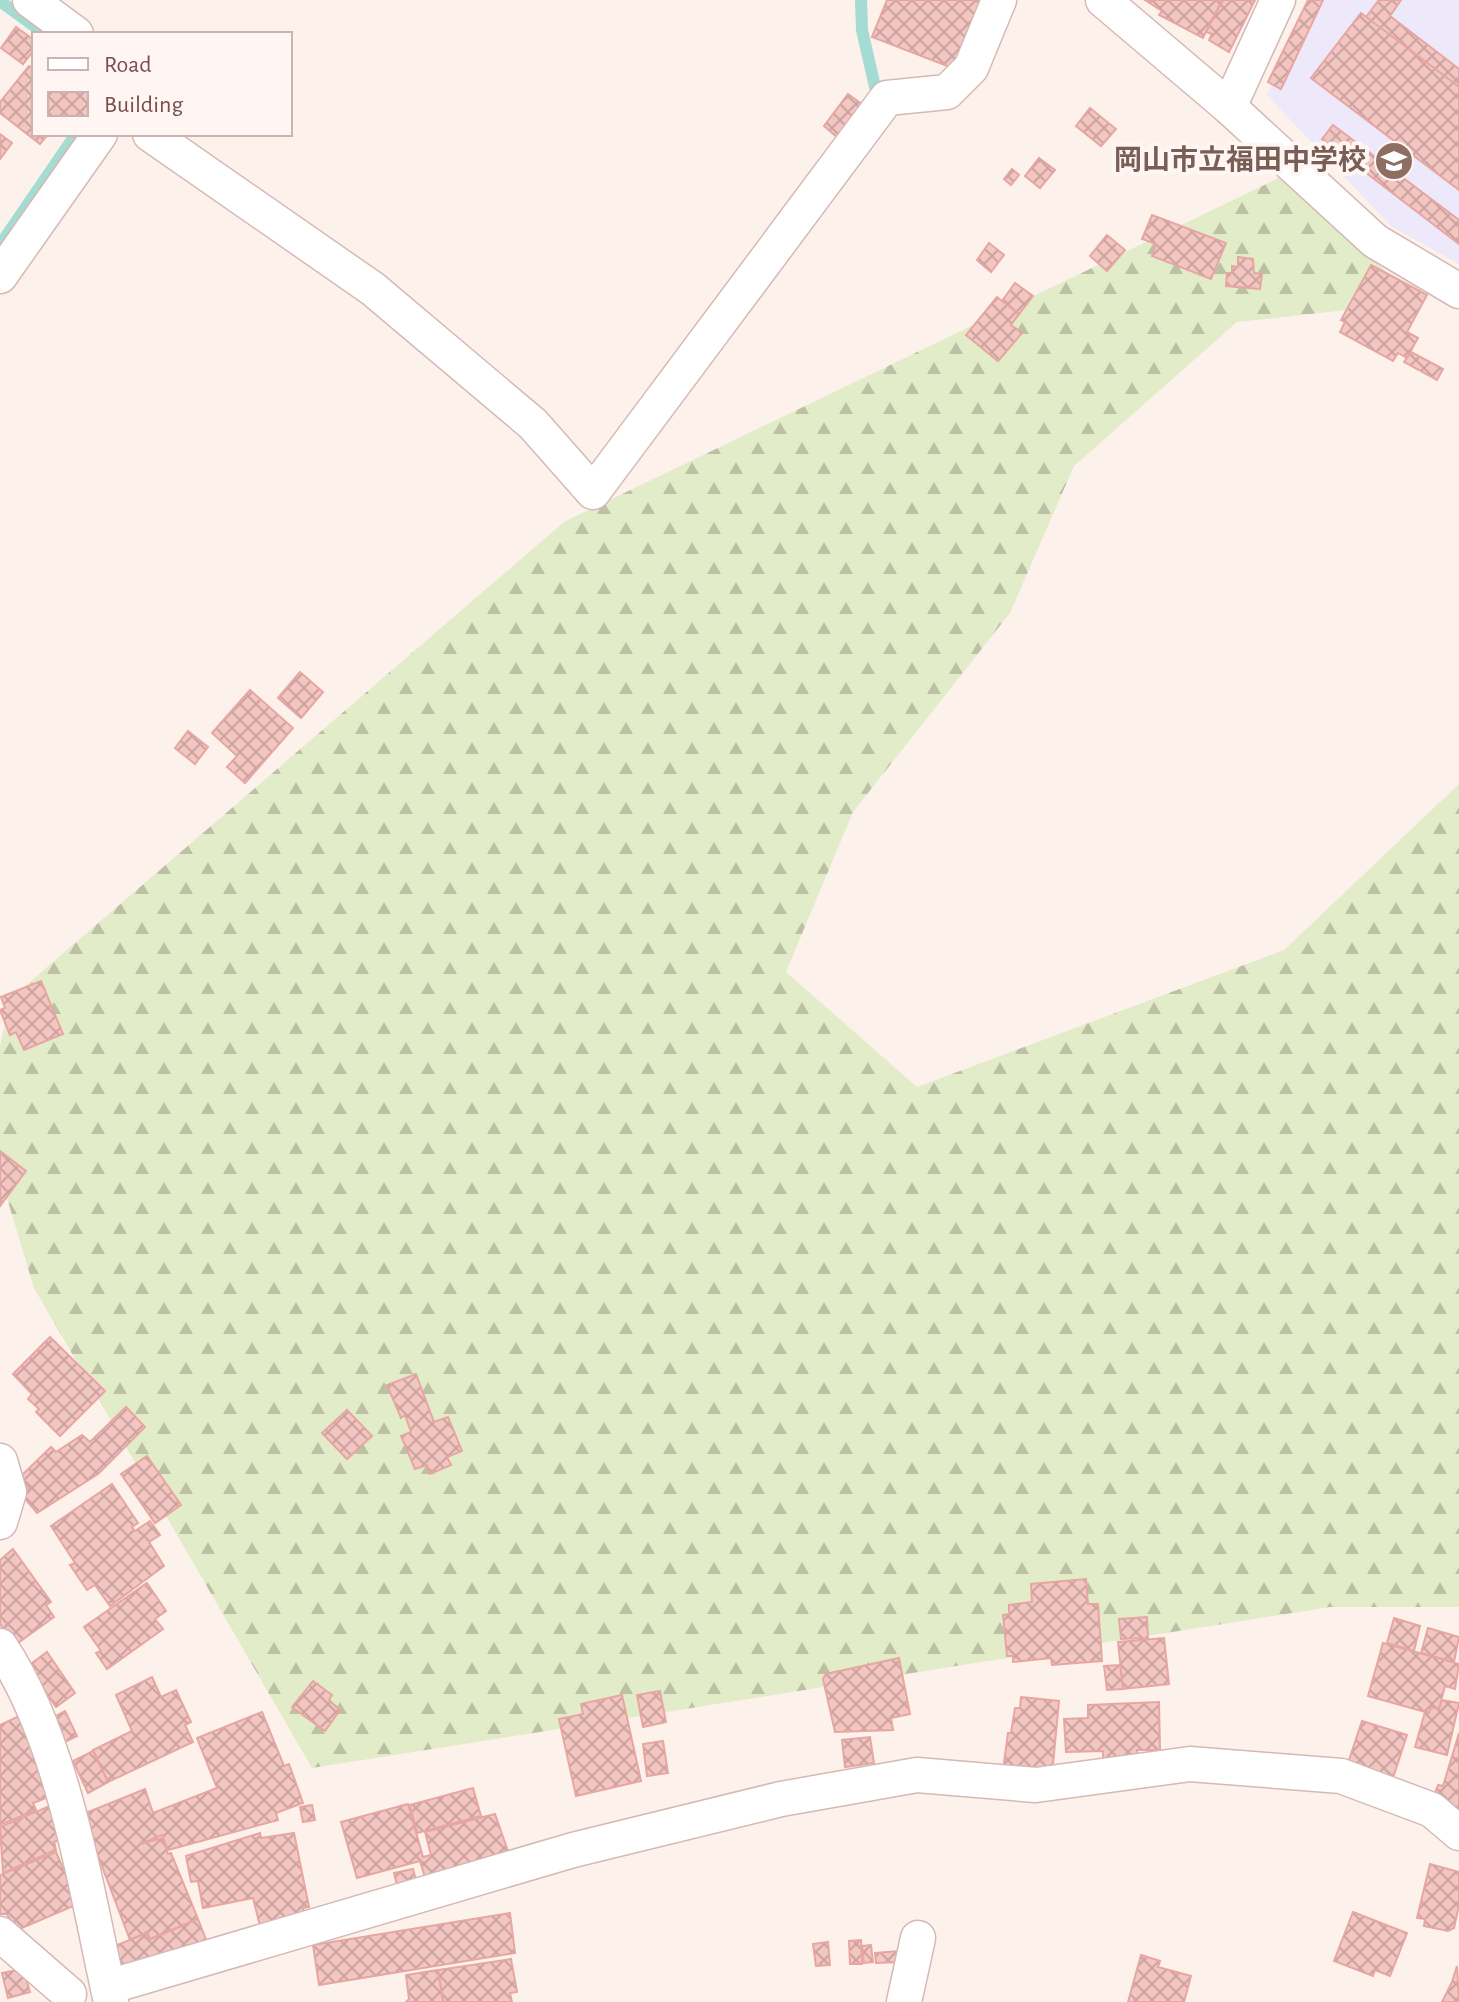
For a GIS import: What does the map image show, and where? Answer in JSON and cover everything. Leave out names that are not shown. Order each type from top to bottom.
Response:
[{"type":"street","points":[[30,0],[73,32]]},
{"type":"street","points":[[153,136],[373,289],[533,424],[593,492],[887,98],[947,92],[971,68],[999,0]]},
{"type":"street","points":[[1103,0],[1229,107],[1375,241],[1459,291]]},
{"type":"street","points":[[1229,107],[1278,0]]},
{"type":"street","points":[[0,276],[99,136]]},
{"type":"street","points":[[0,1461],[9,1492],[0,1522]]},
{"type":"street","points":[[0,1646],[12,1664],[58,1769],[108,1989]]},
{"type":"street","points":[[0,1934],[54,1998],[108,1989],[573,1850],[781,1799],[917,1775],[1036,1785],[1190,1764],[1341,1776],[1432,1810],[1459,1833]]},
{"type":"street","points":[[904,2002],[918,1938]]},
{"type":"shaded area","name":"岡山市立福田中学校","points":[[1307,0],[1459,0],[1459,264],[1391,226],[1267,95]]},
{"type":"green space","points":[[1281,177],[1420,302],[1237,322],[1074,466],[1010,613],[853,812],[786,972],[917,1087],[1284,950],[1459,784],[1459,1607],[1330,1607],[312,1768],[34,1288],[0,1175],[0,1046],[10,999],[564,522]]},
{"type":"building","points":[[887,0],[977,0],[988,4],[955,69],[872,37]]},
{"type":"building","points":[[1145,0],[1222,0],[1203,38],[1159,15],[1162,11]]},
{"type":"building","points":[[1223,0],[1255,0],[1229,52],[1209,40],[1212,34],[1206,32]]},
{"type":"building","points":[[1308,0],[1323,0],[1281,89],[1268,82]]},
{"type":"building","points":[[1379,0],[1401,0],[1390,16],[1459,69],[1459,87],[1366,17]]},
{"type":"building","points":[[1361,13],[1459,87],[1459,190],[1311,78]]},
{"type":"building","points":[[16,27],[32,39],[32,53],[23,64],[1,48]]},
{"type":"building","points":[[29,66],[32,68],[32,136],[46,136],[40,144],[0,113],[0,102]]},
{"type":"building","points":[[848,94],[870,110],[844,143],[824,126]]},
{"type":"building","points":[[1090,108],[1116,129],[1101,146],[1076,126]]},
{"type":"building","points":[[1333,125],[1459,220],[1459,244],[1322,139]]},
{"type":"building","points":[[0,134],[12,143],[0,159]]},
{"type":"building","points":[[1039,158],[1055,170],[1040,188],[1025,176]]},
{"type":"building","points":[[1012,169],[1019,175],[1011,185],[1004,179]]},
{"type":"building","points":[[1152,215],[1226,243],[1211,279],[1152,256],[1156,244],[1142,239]]},
{"type":"building","points":[[1107,235],[1125,250],[1107,271],[1090,256]]},
{"type":"building","points":[[989,243],[1004,255],[991,272],[977,260]]},
{"type":"building","points":[[1238,257],[1253,259],[1254,273],[1262,274],[1260,289],[1226,286],[1227,273],[1232,273],[1232,266],[1238,267]]},
{"type":"building","points":[[1371,265],[1427,295],[1407,332],[1418,338],[1407,358],[1398,353],[1393,361],[1340,332],[1345,322],[1341,320]]},
{"type":"building","points":[[1015,283],[1033,296],[1019,314],[1002,301]]},
{"type":"building","points":[[997,297],[1019,314],[1011,325],[1022,333],[998,361],[966,335]]},
{"type":"building","points":[[1411,352],[1443,369],[1437,380],[1404,362]]},
{"type":"building","points":[[300,672],[323,692],[301,718],[278,698]]},
{"type":"building","points":[[250,690],[293,728],[245,783],[227,767],[237,756],[212,733]]},
{"type":"building","points":[[188,731],[208,747],[195,764],[175,748]]},
{"type":"building","points":[[41,981],[63,1034],[24,1050],[16,1032],[10,1035],[0,1010],[5,1008],[1,997]]},
{"type":"building","points":[[0,1151],[26,1171],[0,1206]]},
{"type":"building","points":[[50,1337],[105,1391],[60,1436],[36,1412],[39,1409],[28,1399],[32,1394],[13,1374]]},
{"type":"building","points":[[416,1374],[434,1422],[448,1417],[462,1451],[447,1457],[451,1465],[430,1474],[427,1465],[415,1469],[401,1436],[411,1432],[405,1415],[401,1418],[387,1385]]},
{"type":"building","points":[[126,1407],[145,1427],[98,1474],[37,1513],[22,1495],[29,1488],[20,1477],[51,1447],[56,1452],[82,1435],[90,1442]]},
{"type":"building","points":[[347,1410],[372,1436],[347,1459],[322,1433]]},
{"type":"building","points":[[147,1456],[181,1505],[155,1523],[121,1474]]},
{"type":"building","points":[[112,1484],[138,1523],[132,1527],[135,1531],[150,1521],[160,1535],[149,1542],[164,1566],[110,1606],[95,1585],[87,1590],[70,1565],[75,1563],[51,1526]]},
{"type":"building","points":[[13,1549],[51,1602],[46,1605],[54,1617],[15,1645],[0,1624],[0,1560]]},
{"type":"building","points":[[1086,1579],[1088,1604],[1098,1604],[1102,1661],[1052,1665],[1051,1658],[1013,1662],[1013,1656],[1007,1656],[1003,1615],[1009,1614],[1009,1605],[1032,1602],[1031,1584]]},
{"type":"building","points":[[147,1583],[166,1611],[155,1619],[163,1629],[107,1669],[96,1653],[101,1651],[84,1627]]},
{"type":"building","points":[[1147,1617],[1148,1638],[1121,1639],[1119,1619]]},
{"type":"building","points":[[1394,1618],[1420,1626],[1414,1651],[1387,1643]]},
{"type":"building","points":[[1428,1628],[1459,1637],[1454,1662],[1421,1653]]},
{"type":"building","points":[[1164,1638],[1169,1684],[1123,1689],[1118,1642]]},
{"type":"building","points":[[1383,1643],[1459,1664],[1455,1689],[1445,1686],[1439,1709],[1431,1707],[1429,1713],[1368,1696]]},
{"type":"building","points":[[47,1652],[75,1693],[56,1707],[28,1666]]},
{"type":"building","points":[[899,1658],[910,1714],[891,1718],[893,1730],[835,1732],[823,1679],[826,1674]]},
{"type":"building","points":[[1120,1665],[1123,1689],[1107,1690],[1104,1666]]},
{"type":"building","points":[[152,1677],[161,1697],[176,1690],[191,1722],[185,1725],[193,1742],[108,1782],[93,1750],[132,1731],[116,1695]]},
{"type":"building","points":[[313,1681],[332,1695],[329,1700],[340,1710],[325,1731],[292,1707]]},
{"type":"building","points":[[660,1691],[666,1722],[643,1727],[637,1695]]},
{"type":"building","points":[[622,1695],[641,1781],[576,1796],[559,1719],[583,1714],[581,1704]]},
{"type":"building","points":[[1021,1697],[1059,1701],[1052,1775],[1003,1770],[1008,1733],[1011,1733],[1015,1708],[1020,1708]]},
{"type":"building","points":[[1442,1700],[1459,1703],[1447,1755],[1415,1747],[1425,1712],[1429,1713],[1431,1707],[1439,1709]]},
{"type":"building","points":[[1159,1702],[1160,1750],[1137,1750],[1138,1763],[1103,1764],[1103,1751],[1066,1752],[1064,1719],[1088,1718],[1088,1705]]},
{"type":"building","points":[[65,1711],[77,1736],[61,1744],[50,1719]]},
{"type":"building","points":[[262,1712],[284,1766],[289,1764],[303,1803],[276,1813],[278,1820],[168,1850],[162,1835],[140,1844],[162,1838],[198,1919],[150,1939],[147,1932],[130,1940],[84,1819],[90,1817],[88,1812],[145,1789],[153,1813],[217,1788],[197,1738]]},
{"type":"building","points":[[21,1715],[54,1795],[33,1803],[36,1810],[0,1825],[0,1725]]},
{"type":"building","points":[[1362,1721],[1407,1735],[1393,1778],[1348,1763]]},
{"type":"building","points":[[1459,1733],[1459,1815],[1434,1796],[1438,1785],[1443,1786]]},
{"type":"building","points":[[870,1737],[874,1763],[845,1767],[842,1740]]},
{"type":"building","points":[[663,1741],[668,1773],[647,1776],[643,1744]]},
{"type":"building","points":[[93,1751],[108,1782],[88,1793],[73,1761]]},
{"type":"building","points":[[473,1788],[481,1816],[417,1833],[410,1805]]},
{"type":"building","points":[[408,1804],[423,1857],[431,1855],[425,1832],[495,1814],[510,1857],[427,1884],[420,1861],[357,1878],[341,1822]]},
{"type":"building","points":[[52,1805],[65,1838],[54,1842],[56,1850],[3,1873],[0,1827]]},
{"type":"building","points":[[312,1805],[315,1820],[303,1822],[300,1807]]},
{"type":"building","points":[[260,1833],[261,1838],[294,1833],[309,1907],[303,1908],[305,1919],[261,1930],[253,1898],[203,1908],[198,1881],[191,1882],[186,1856]]},
{"type":"building","points":[[56,1852],[78,1904],[15,1931],[7,1914],[0,1914],[0,1875]]},
{"type":"building","points":[[1430,1864],[1459,1872],[1459,1905],[1454,1928],[1448,1931],[1424,1926],[1425,1919],[1417,1918]]},
{"type":"building","points":[[413,1869],[416,1880],[397,1885],[394,1873]]},
{"type":"building","points":[[1353,1912],[1407,1933],[1390,1976],[1375,1970],[1373,1976],[1334,1961]]},
{"type":"building","points":[[510,1913],[515,1953],[319,1985],[313,1945]]},
{"type":"building","points":[[198,1919],[207,1942],[121,1968],[112,1947],[147,1933],[149,1940]]},
{"type":"building","points":[[861,1940],[862,1964],[850,1964],[849,1941]]},
{"type":"building","points":[[828,1942],[830,1965],[816,1966],[813,1944]]},
{"type":"building","points":[[871,1945],[873,1962],[864,1963],[862,1946]]},
{"type":"building","points":[[899,1951],[900,1962],[876,1963],[875,1953]]},
{"type":"building","points":[[1141,1955],[1160,1961],[1158,1967],[1191,1976],[1184,2002],[1128,2002]]},
{"type":"building","points":[[511,1959],[517,1992],[510,1993],[512,2002],[443,2002],[438,1970]]},
{"type":"building","points":[[1457,1966],[1459,2002],[1442,2002],[1452,1982]]},
{"type":"building","points":[[23,1969],[30,1992],[8,1998],[2,1973]]},
{"type":"building","points":[[438,1970],[443,2002],[406,2002],[409,1999],[406,1975]]},
{"type":"waterway","points":[[861,0],[862,30],[875,87]]},
{"type":"waterway","points":[[0,1],[42,32]]},
{"type":"waterway","points":[[0,245],[75,136]]},
{"type":"place","name":"岡山市立福田中学校","points":[[1394,161]]}]
